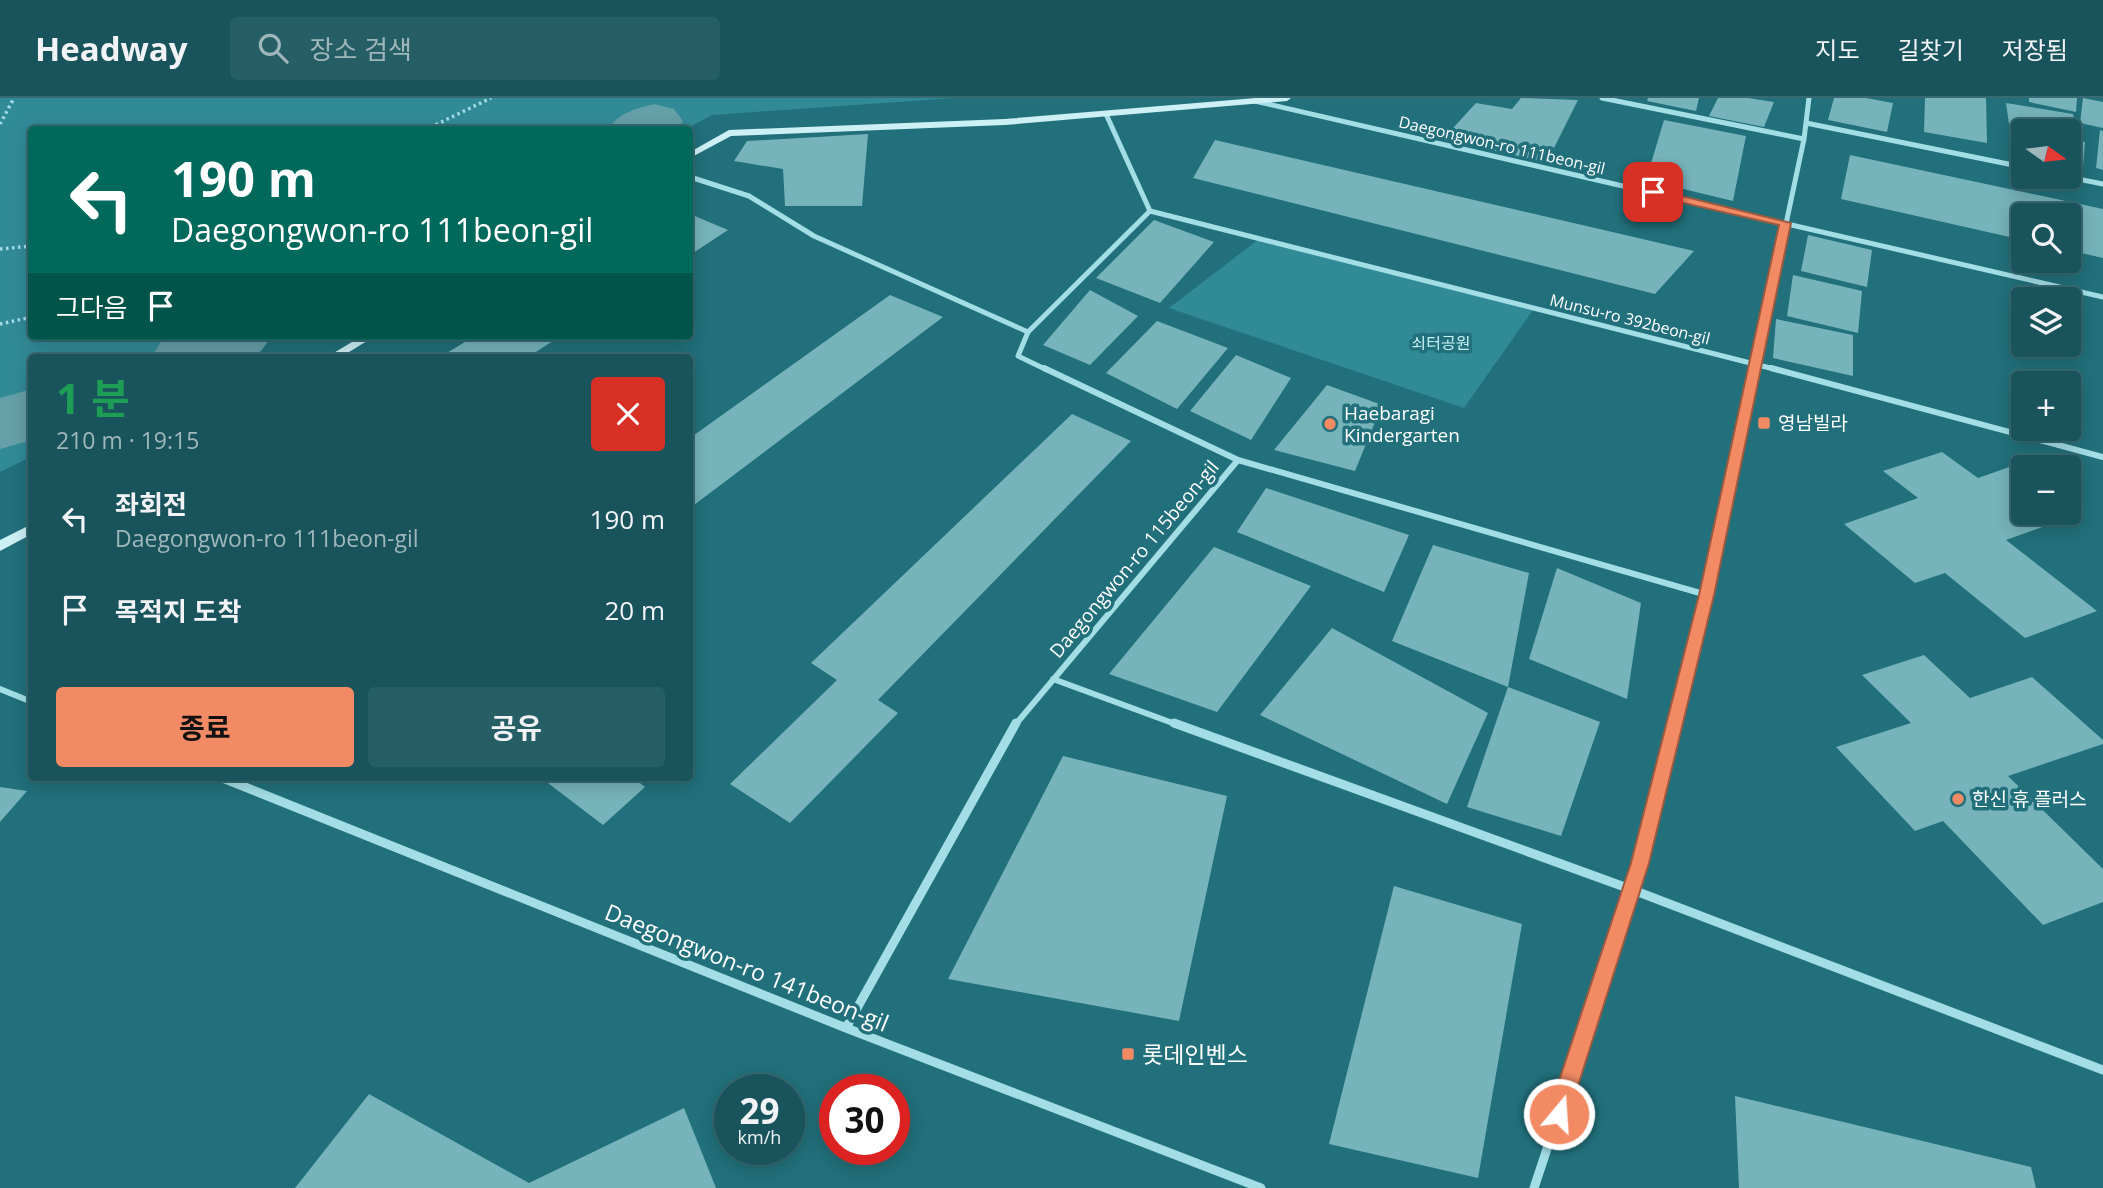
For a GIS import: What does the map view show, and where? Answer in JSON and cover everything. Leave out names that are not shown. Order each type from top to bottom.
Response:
[{"type":"street","points":[[693,153],[729,133],[1005,122],[1287,98]]},
{"type":"street","points":[[1602,98],[1804,139]]},
{"type":"street","points":[[1534,1188],[1633,890],[1707,595],[1804,139],[1809,98]]},
{"type":"street","name":"Daegongwon-ro 111beon-gil","points":[[1254,101],[2103,297]]},
{"type":"street","points":[[693,178],[749,196],[814,236],[1028,332],[1150,211],[1106,114]]},
{"type":"street","points":[[1806,123],[2011,165]]},
{"type":"street","points":[[2081,180],[2103,184]]},
{"type":"street","name":"Munsu-ro 392beon-gil","points":[[1150,211],[1756,364],[2103,457]]},
{"type":"street","name":"Daegongwon-ro 115beon-gil","points":[[846,1027],[1015,724],[1238,460],[1018,356],[1028,332]]},
{"type":"street","points":[[338,354],[363,340]]},
{"type":"street","points":[[1238,460],[1707,595]]},
{"type":"street","points":[[0,546],[28,530]]},
{"type":"street","name":"Daegongwon-ro 115beon-gil","points":[[1053,679],[1633,890],[2103,1070]]},
{"type":"street","points":[[0,689],[28,700]]},
{"type":"street","name":"Daegongwon-ro 141beon-gil","points":[[230,781],[846,1027],[1261,1188]]},
{"type":"path","points":[[0,124],[14,98]]},
{"type":"path","points":[[433,126],[491,98]]},
{"type":"path","points":[[0,249],[28,246]]},
{"type":"path","points":[[0,324],[28,318]]},
{"type":"green space","points":[[0,98],[955,98],[712,115],[691,126],[28,126],[28,340],[264,340],[236,354],[28,354],[28,458],[0,472]]},
{"type":"green space","name":"쇠터공원","points":[[1259,239],[1533,310],[1464,408],[1169,308]]},
{"type":"building","points":[[1521,98],[1578,100],[1547,162],[1442,140],[1476,103],[1512,109]]},
{"type":"building","points":[[1648,98],[1699,98],[1696,111],[1647,101]]},
{"type":"building","points":[[1718,98],[1748,98],[1774,102],[1764,127],[1709,116]]},
{"type":"building","points":[[1834,98],[1866,98],[1893,103],[1887,132],[1828,120]]},
{"type":"building","points":[[1925,98],[1986,98],[1987,143],[1924,132]]},
{"type":"building","points":[[2029,98],[2077,98],[2076,112],[2029,102]]},
{"type":"building","points":[[2083,98],[2103,102],[2103,128],[2081,123]]},
{"type":"building","points":[[2006,103],[2073,114],[2074,119],[2011,119],[2009,124]]},
{"type":"building","points":[[1664,120],[1746,136],[1733,201],[1646,180]]},
{"type":"building","points":[[2100,130],[2103,131],[2103,170],[2096,168]]},
{"type":"building","points":[[868,134],[862,206],[785,206],[783,169],[734,161],[747,141]]},
{"type":"building","points":[[1215,140],[1694,251],[1655,294],[1193,178]]},
{"type":"building","points":[[2081,141],[2085,142],[2081,167]]},
{"type":"building","points":[[1850,155],[2075,203],[2011,203],[2011,237],[1841,199]]},
{"type":"building","points":[[2081,204],[2103,209],[2103,258],[2081,253]]},
{"type":"building","points":[[693,215],[728,230],[693,253]]},
{"type":"building","points":[[1154,220],[1214,242],[1160,303],[1096,278]]},
{"type":"building","points":[[1808,235],[1872,250],[1867,287],[1801,271]]},
{"type":"building","points":[[1793,275],[1862,291],[1858,333],[1787,316]]},
{"type":"building","points":[[1090,290],[1138,316],[1090,365],[1043,345]]},
{"type":"building","points":[[890,295],[943,317],[693,506],[693,436]]},
{"type":"building","points":[[1776,319],[1853,335],[1853,376],[1773,358]]},
{"type":"building","points":[[1157,321],[1228,348],[1177,409],[1106,373]]},
{"type":"building","points":[[468,340],[555,340],[533,354],[445,354]]},
{"type":"building","points":[[1236,355],[1291,378],[1251,440],[1190,411]]},
{"type":"building","points":[[1327,385],[1382,405],[1355,471],[1274,450]]},
{"type":"building","points":[[1072,414],[1131,441],[878,700],[898,713],[790,823],[730,784],[837,680],[811,663]]},
{"type":"building","points":[[1942,452],[1978,478],[2011,466],[2011,525],[2048,525],[2006,540],[2097,611],[2025,638],[1945,573],[1915,583],[1844,524],[1918,498],[1883,471]]},
{"type":"building","points":[[1266,488],[1409,535],[1384,592],[1237,532]]},
{"type":"building","points":[[1433,545],[1529,573],[1508,687],[1392,641]]},
{"type":"building","points":[[1214,547],[1311,586],[1217,712],[1109,674]]},
{"type":"building","points":[[1557,568],[1641,603],[1627,699],[1529,659]]},
{"type":"building","points":[[1332,628],[1488,713],[1447,804],[1260,715]]},
{"type":"building","name":"한신 휴 플러스","points":[[1924,655],[1970,698],[2032,677],[2103,740],[2103,744],[2008,776],[2103,869],[2103,902],[2043,925],[1943,821],[1915,831],[1836,747],[1911,723],[1862,675]]},
{"type":"building","points":[[1508,687],[1600,722],[1561,836],[1467,807]]},
{"type":"building","points":[[1063,756],[1227,796],[1179,1021],[948,979]]},
{"type":"building","points":[[545,781],[637,781],[645,787],[603,825]]},
{"type":"building","points":[[0,787],[27,791],[0,822]]},
{"type":"building","points":[[1394,886],[1522,924],[1478,1178],[1329,1144]]},
{"type":"building","points":[[369,1094],[529,1183],[684,1108],[716,1188],[295,1188]]},
{"type":"building","points":[[1735,1096],[2031,1167],[2036,1188],[1739,1188]]},
{"type":"waterway","points":[[644,126],[654,121]]},
{"type":"waterway","points":[[194,354],[227,340]]},
{"type":"waterway","points":[[0,424],[28,414]]},
{"type":"place","name":"영남빌라","points":[[1764,423]]},
{"type":"place","name":"Haebaragi Kindergarten","points":[[1330,424]]},
{"type":"place","name":"한신 휴 플러스","points":[[1958,799]]},
{"type":"place","name":"롯데인벤스","points":[[1128,1054]]},
{"type":"route","points":[[1559,1114],[1640,863],[1707,595],[1785,223],[1653,192]]}]
